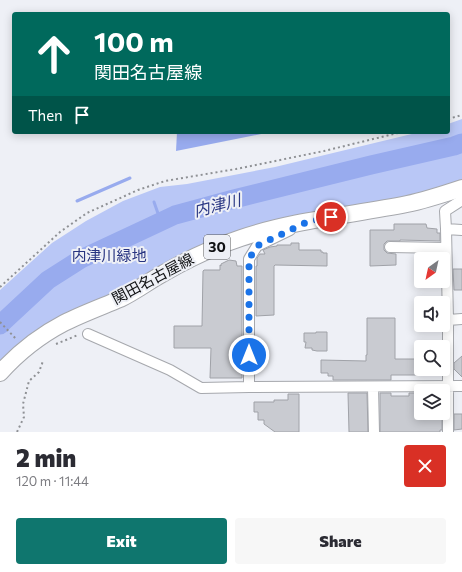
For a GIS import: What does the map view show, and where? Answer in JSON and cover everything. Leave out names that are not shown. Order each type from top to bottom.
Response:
[{"type":"main road","name":"関田名古屋線","points":[[0,373],[38,339],[63,323],[132,293],[163,273],[199,255],[241,238],[307,222],[408,203],[438,196],[462,188]]},
{"type":"street","points":[[447,296],[445,211],[462,200]]},
{"type":"street","points":[[249,387],[249,259],[257,246],[307,222]]},
{"type":"street","points":[[446,229],[462,230]]},
{"type":"street","points":[[390,247],[446,248]]},
{"type":"street","points":[[450,320],[462,319]]},
{"type":"street","points":[[448,332],[448,384]]},
{"type":"street","points":[[88,334],[170,370],[201,388],[414,386]]},
{"type":"street","points":[[450,386],[462,386]]},
{"type":"street","points":[[373,387],[374,432]]},
{"type":"street","points":[[448,420],[448,432]]},
{"type":"path","points":[[450,119],[462,115]]},
{"type":"path","points":[[0,286],[60,232],[88,213],[138,190],[165,181],[236,169],[324,151],[394,134]]},
{"type":"path","points":[[0,322],[25,350]]},
{"type":"path","points":[[17,432],[24,417],[23,404],[30,381],[39,372],[43,361]]},
{"type":"green space","name":"内津川緑地","points":[[462,119],[462,183],[188,256],[0,367],[0,290],[52,243],[86,221],[123,201],[160,187],[187,184],[275,167],[412,134],[450,134],[450,123]]},
{"type":"shaded area","points":[[177,134],[261,134],[176,151]]},
{"type":"building","points":[[394,224],[426,224],[427,228],[437,229],[437,233],[440,233],[440,241],[387,241],[384,244],[384,250],[387,253],[396,254],[396,265],[370,266],[370,230],[394,230]]},
{"type":"building","points":[[291,243],[299,243],[299,250],[321,250],[323,253],[327,253],[327,266],[275,265],[274,315],[256,316],[257,258],[260,254],[265,254],[263,250],[277,245],[291,245]]},
{"type":"building","points":[[229,260],[236,261],[237,266],[242,266],[242,378],[210,378],[211,348],[174,348],[174,326],[202,326],[203,271],[220,270],[220,265],[221,266],[221,264]]},
{"type":"building","points":[[453,269],[462,269],[462,290],[454,290]]},
{"type":"building","points":[[367,318],[395,318],[395,359],[414,359],[414,375],[391,375],[391,380],[333,380],[333,376],[328,376],[328,373],[321,373],[321,360],[366,361]]},
{"type":"building","points":[[327,332],[327,351],[317,351],[312,350],[312,348],[305,348],[306,342],[304,342],[304,333]]},
{"type":"building","points":[[462,356],[462,377],[454,369],[454,363]]},
{"type":"building","points":[[348,393],[367,393],[368,432],[349,432]]},
{"type":"building","points":[[380,393],[391,393],[391,396],[409,396],[409,393],[414,393],[414,420],[442,420],[442,430],[440,430],[440,432],[380,432]]},
{"type":"building","points":[[288,394],[299,394],[299,432],[275,432],[264,424],[264,420],[258,420],[258,412],[254,412],[254,402],[288,400]]},
{"type":"building","points":[[454,414],[462,414],[462,429],[454,430]]},
{"type":"waterway","name":"内津川","points":[[0,325],[48,280],[81,259],[175,215],[462,143]]},
{"type":"waterway","points":[[77,201],[130,178]]},
{"type":"waterway","points":[[154,202],[161,222]]},
{"type":"route","points":[[249,355],[249,259],[257,246],[307,222],[331,217]]}]
